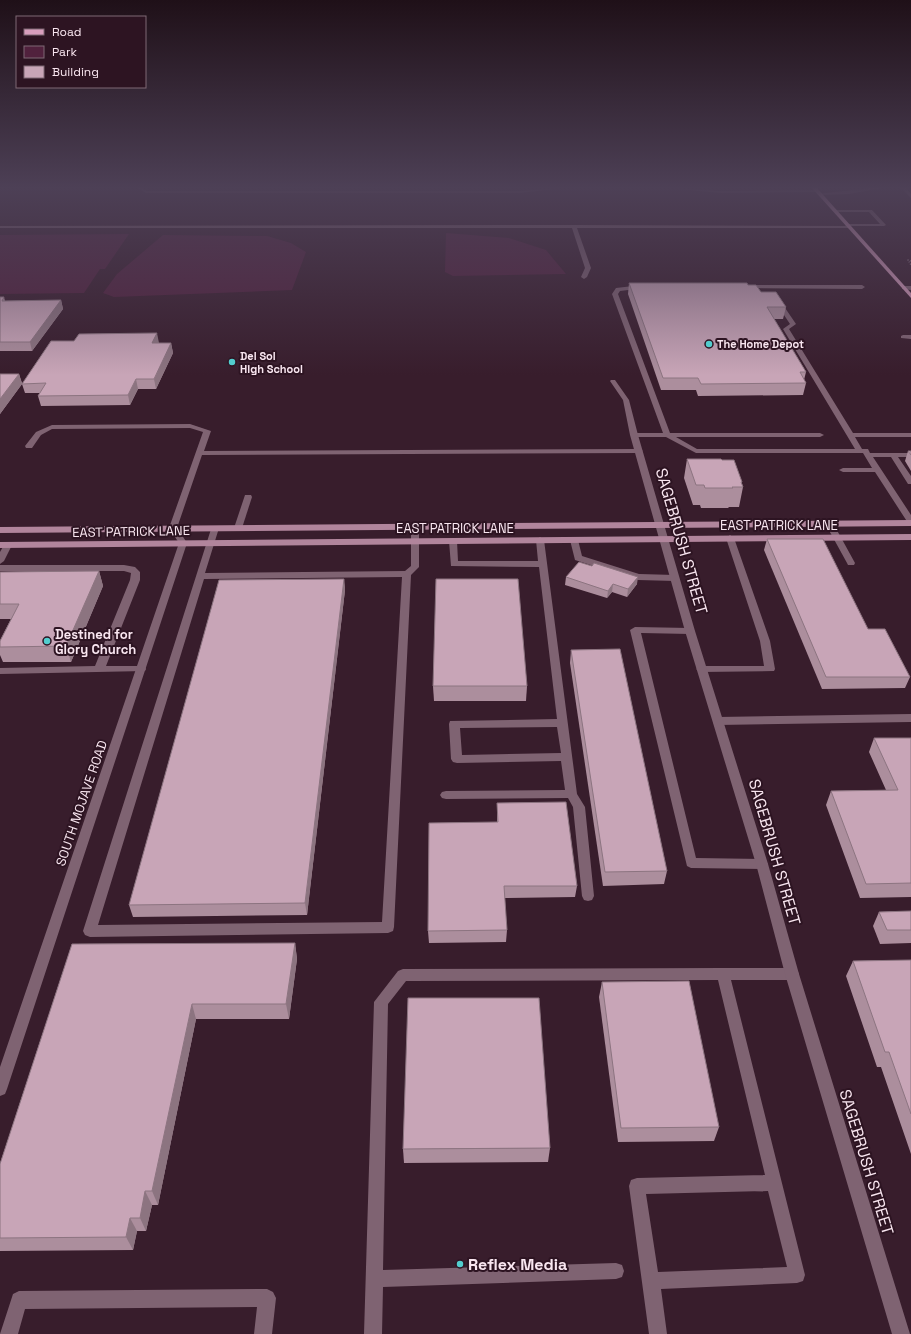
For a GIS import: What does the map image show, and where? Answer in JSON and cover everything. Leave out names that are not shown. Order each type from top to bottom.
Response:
[{"type":"main road","points":[[870,250],[911,296]]},
{"type":"main road","name":"EAST PATRICK LANE","points":[[0,530],[911,522]]},
{"type":"main road","name":"EAST PATRICK LANE","points":[[4,545],[911,537]]},
{"type":"street","points":[[582,250],[588,268],[584,277]]},
{"type":"street","points":[[653,287],[630,287],[618,289],[615,294],[667,435],[696,451],[911,455]]},
{"type":"street","points":[[738,287],[862,287]]},
{"type":"street","points":[[769,287],[793,324],[786,329],[850,435],[877,470],[911,522]]},
{"type":"street","points":[[904,288],[911,288]]},
{"type":"street","points":[[903,337],[911,337]]},
{"type":"street","name":"SAGEBRUSH STREET","points":[[613,381],[626,400],[634,435],[701,669],[762,864],[792,974],[901,1334]]},
{"type":"street","points":[[28,446],[37,434],[52,427],[190,426],[207,431],[172,528],[183,543]]},
{"type":"street","points":[[634,435],[820,435]]},
{"type":"street","points":[[850,435],[911,435]]},
{"type":"street","points":[[199,452],[639,450]]},
{"type":"street","points":[[893,455],[911,482]]},
{"type":"street","points":[[843,470],[877,470]]},
{"type":"street","points":[[238,528],[248,497]]},
{"type":"street","points":[[829,523],[851,563]]},
{"type":"street","points":[[215,528],[90,931],[388,927],[408,574],[415,567],[415,527]]},
{"type":"street","points":[[701,669],[770,669],[763,635],[730,538]]},
{"type":"street","points":[[540,540],[571,794],[579,807],[588,896]]},
{"type":"street","points":[[574,540],[578,558],[638,576],[675,578]]},
{"type":"street","points":[[453,541],[454,564],[543,564]]},
{"type":"street","name":"SOUTH MOJAVE ROAD","points":[[0,1089],[5,1059],[141,669],[183,543]]},
{"type":"street","points":[[0,561],[4,545]]},
{"type":"street","points":[[0,568],[132,568],[136,572],[135,580],[99,670]]},
{"type":"street","points":[[200,576],[408,574]]},
{"type":"street","points":[[690,631],[635,630],[691,863],[762,864]]},
{"type":"street","points":[[0,671],[141,669]]},
{"type":"street","points":[[718,721],[911,718]]},
{"type":"street","points":[[563,723],[454,724],[457,759],[567,757]]},
{"type":"street","points":[[446,795],[571,794]]},
{"type":"street","points":[[651,1281],[797,1275],[722,974]]},
{"type":"street","points":[[373,1334],[381,1002],[404,975],[792,974]]},
{"type":"street","points":[[658,1334],[637,1186],[774,1183]]},
{"type":"street","points":[[374,1279],[616,1271]]},
{"type":"street","points":[[9,1334],[18,1300],[267,1298],[263,1334]]},
{"type":"path","points":[[911,260],[908,260],[911,265]]},
{"type":"green space","points":[[0,250],[118,250],[105,269],[100,269],[84,293],[0,294]]},
{"type":"green space","points":[[145,250],[303,250],[306,252],[292,290],[114,297],[103,293],[117,274]]},
{"type":"green space","points":[[446,250],[546,250],[566,274],[453,276],[445,272]]},
{"type":"building","name":"The Home Depot","points":[[629,283],[747,283],[748,285],[756,285],[761,292],[776,292],[786,307],[767,307],[806,372],[800,372],[806,383],[701,384],[698,378],[663,378]]},
{"type":"building","points":[[0,297],[4,297],[2,301],[61,300],[30,342],[0,342]]},
{"type":"building","points":[[157,333],[152,343],[171,343],[154,379],[136,379],[128,395],[38,396],[46,383],[22,384],[51,341],[74,341],[79,334]]},
{"type":"building","points":[[0,374],[19,374],[0,399]]},
{"type":"building","points":[[687,459],[734,460],[743,487],[705,488],[704,485],[696,485]]},
{"type":"building","points":[[767,539],[823,539],[868,629],[885,629],[910,677],[826,677]]},
{"type":"building","points":[[579,562],[592,566],[594,563],[638,577],[628,589],[613,584],[608,591],[566,577]]},
{"type":"building","name":"Destined for Glory Church","points":[[99,571],[66,646],[0,647],[0,641],[19,604],[0,604],[0,572]]},
{"type":"building","points":[[344,579],[305,903],[129,905],[219,580]]},
{"type":"building","points":[[436,579],[518,579],[527,686],[433,686]]},
{"type":"building","points":[[620,649],[667,871],[605,872],[571,650]]},
{"type":"building","points":[[874,738],[911,738],[911,883],[866,884],[831,791],[898,790]]},
{"type":"building","points":[[566,802],[577,886],[504,886],[507,930],[428,931],[429,823],[498,822],[497,803]]},
{"type":"building","points":[[911,911],[911,930],[887,930],[879,912]]},
{"type":"building","points":[[295,943],[286,1004],[192,1004],[152,1191],[145,1191],[140,1218],[130,1218],[126,1237],[0,1238],[0,1164],[72,944]]},
{"type":"building","points":[[911,960],[911,1114],[889,1052],[885,1052],[853,961]]},
{"type":"building","points":[[689,981],[719,1127],[621,1128],[602,982]]},
{"type":"building","points":[[408,998],[539,998],[550,1148],[403,1149]]},
{"type":"place","name":"The Home Depot","points":[[709,344]]},
{"type":"place","name":"Del Sol High School","points":[[232,362]]},
{"type":"place","name":"Destined for Glory Church","points":[[47,641]]},
{"type":"place","name":"Reflex Media","points":[[460,1264]]}]
